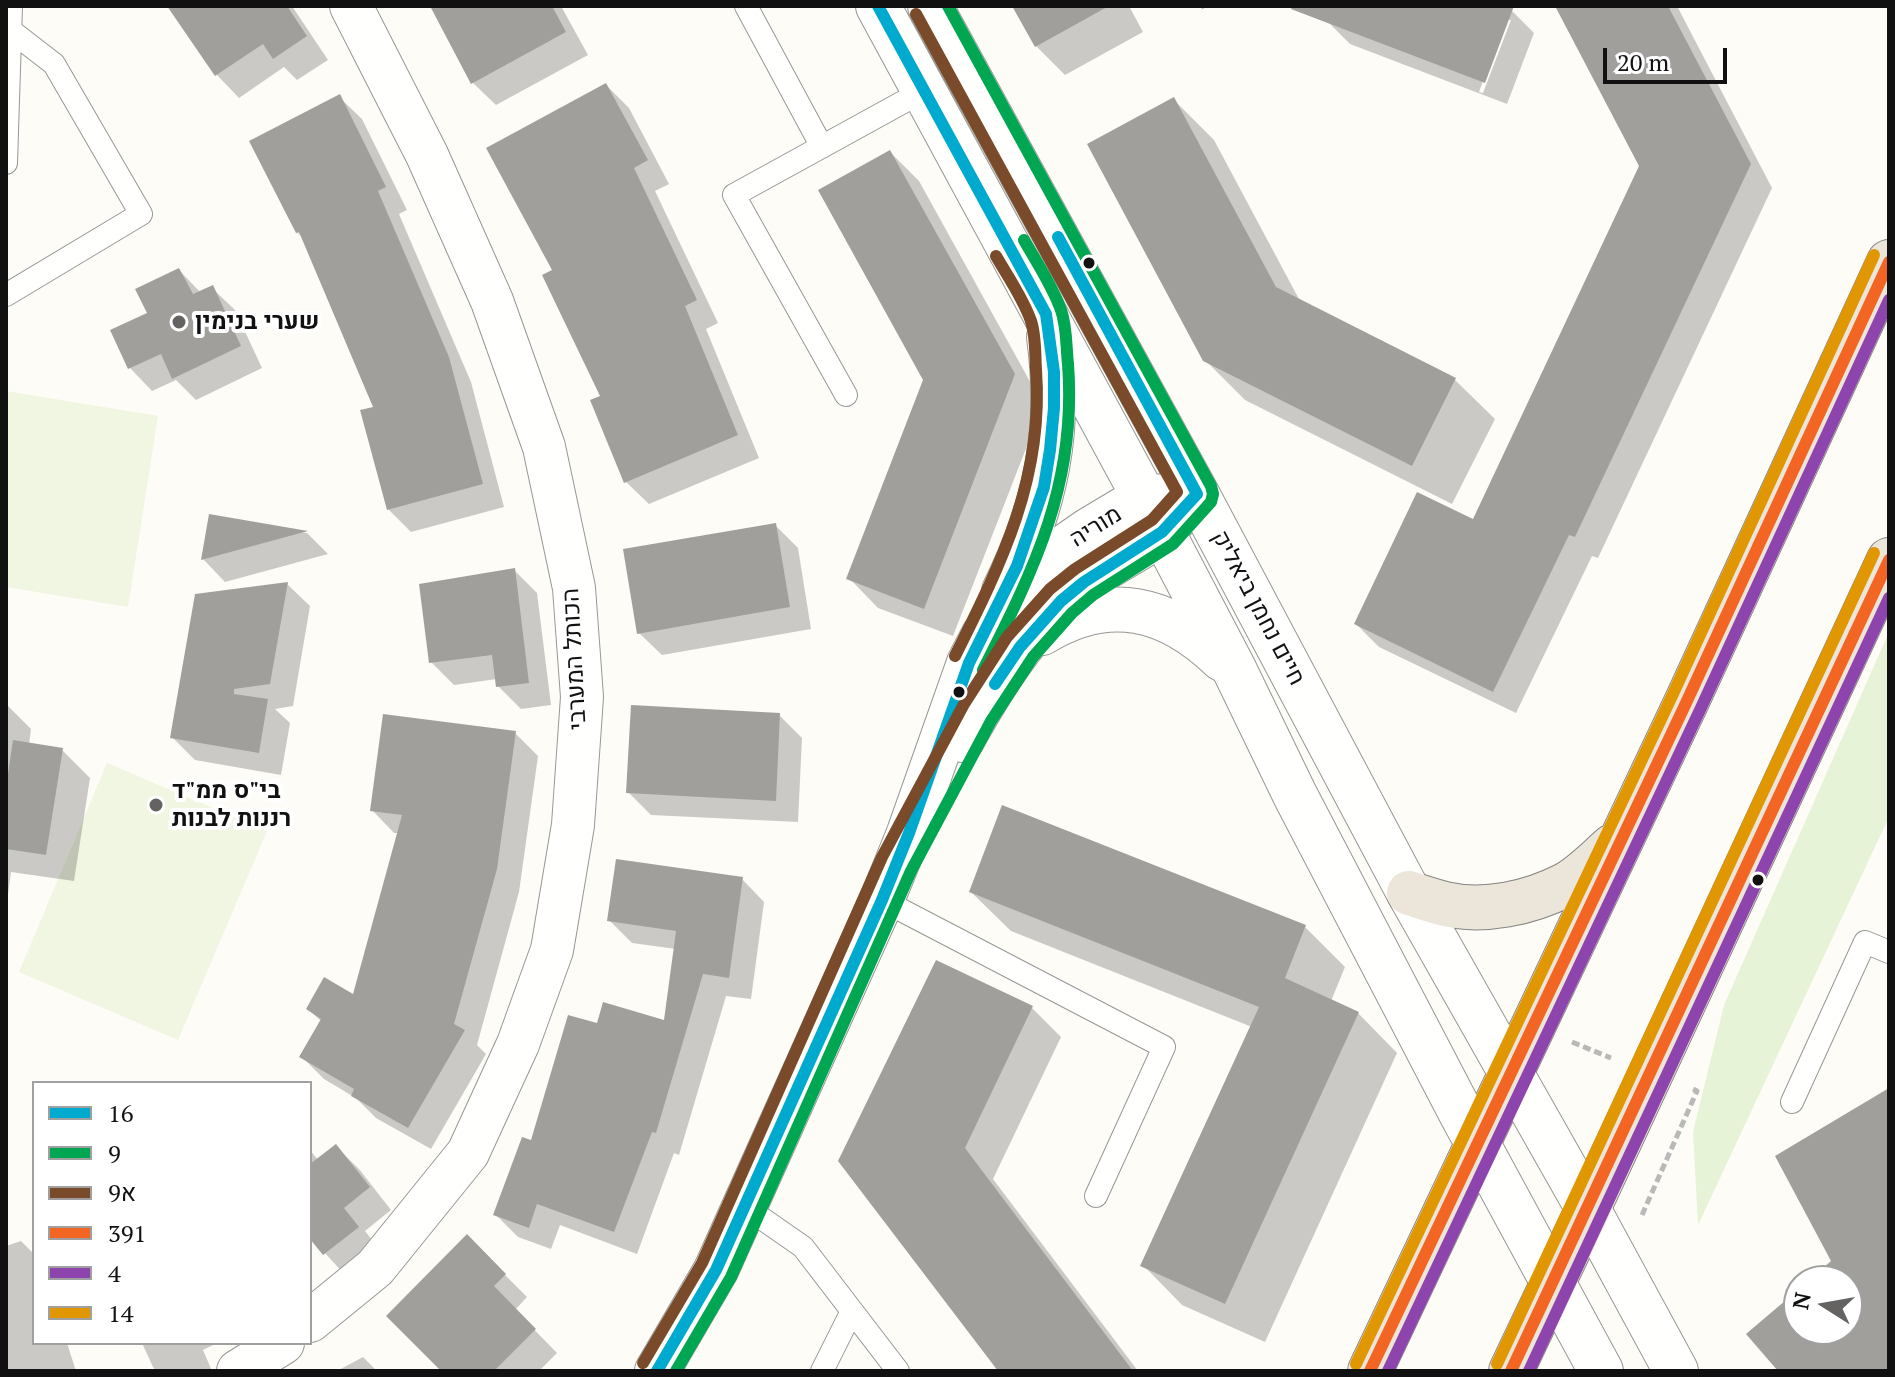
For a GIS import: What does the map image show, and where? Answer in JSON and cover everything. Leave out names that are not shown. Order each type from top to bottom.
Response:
[{"type":"highway","points":[[1370,1371],[1889,262]]},
{"type":"highway","points":[[1511,1371],[1889,560]]},
{"type":"highway","points":[[1409,893],[1469,907],[1530,899],[1567,884],[1623,836]]},
{"type":"street","name":"הכותל המערבי","points":[[312,1319],[375,1268],[468,1153],[518,1044],[552,950],[573,825],[582,697],[574,588],[544,447],[492,301],[427,155],[351,6]]},
{"type":"street","name":"חיים נחמן ביאליק","points":[[878,6],[1153,515],[1478,1145],[1601,1371]]},
{"type":"street","name":"חיים נחמן ביאליק","points":[[930,6],[1197,494],[1409,893],[1676,1371]]},
{"type":"street","points":[[1046,314],[1054,372],[1050,450],[1044,487],[1017,566],[1001,641],[1054,626],[1084,613],[1107,609],[1132,610],[1152,614],[1188,631],[1235,671]]},
{"type":"street","name":"מוריה","points":[[657,1371],[716,1270],[889,882],[977,713],[1001,641],[1084,582],[1153,515],[1197,494]]},
{"type":"street","points":[[238,1371],[280,1345]]},
{"type":"lane","points":[[6,163],[11,6]]},
{"type":"lane","points":[[746,6],[822,147]]},
{"type":"lane","points":[[6,295],[141,214],[54,64],[10,30]]},
{"type":"lane","points":[[846,395],[734,195],[925,90]]},
{"type":"lane","points":[[889,882],[1164,1047],[1096,1196]]},
{"type":"lane","points":[[1792,1102],[1865,942],[1889,952]]},
{"type":"lane","points":[[744,1206],[803,1247],[898,1371]]},
{"type":"lane","points":[[822,1371],[852,1311]]},
{"type":"green space","points":[[6,391],[158,416],[128,607],[6,587]]},
{"type":"green space","points":[[1889,632],[1889,817],[1698,1225],[1693,1132],[1724,1005]]},
{"type":"green space","points":[[107,763],[267,831],[178,1040],[19,972]]},
{"type":"building","points":[[167,6],[287,6],[307,36],[273,59],[263,44],[215,76]]},
{"type":"building","points":[[430,6],[552,6],[566,32],[471,84]]},
{"type":"building","points":[[1012,6],[1109,6],[1035,47]]},
{"type":"building","points":[[1292,6],[1514,6],[1485,83],[1291,9]]},
{"type":"building","points":[[1555,6],[1668,6],[1751,164],[1575,537],[1569,535],[1493,692],[1354,624],[1417,492],[1473,519],[1639,166]]},
{"type":"building","points":[[606,83],[648,160],[634,168],[697,300],[685,306],[738,435],[624,483],[590,400],[600,396],[542,275],[552,270],[486,148]]},
{"type":"building","points":[[340,94],[386,187],[378,191],[449,357],[483,484],[387,510],[360,410],[373,407],[299,232],[296,233],[249,141]]},
{"type":"building","points":[[1174,97],[1276,287],[1456,378],[1412,466],[1203,361],[1087,144]]},
{"type":"building","points":[[890,150],[1015,374],[924,609],[846,579],[923,380],[818,190]]},
{"type":"building","name":"שערי בנימין","points":[[179,268],[193,294],[213,285],[241,346],[172,379],[161,354],[128,369],[110,330],[147,313],[135,289]]},
{"type":"building","points":[[209,514],[308,531],[201,560]]},
{"type":"building","points":[[776,523],[790,607],[637,634],[623,549]]},
{"type":"building","points":[[515,568],[529,683],[496,687],[492,655],[429,663],[419,584]]},
{"type":"building","points":[[288,582],[270,684],[234,689],[234,694],[268,699],[259,753],[170,738],[195,594]]},
{"type":"building","points":[[631,705],[780,713],[776,801],[626,793]]},
{"type":"building","points":[[383,714],[516,731],[497,869],[454,1024],[465,1030],[408,1128],[351,1096],[354,1089],[299,1057],[321,1019],[306,1009],[324,977],[353,994],[402,815],[370,811]]},
{"type":"building","points":[[13,740],[63,748],[46,855],[6,849],[6,787]]},
{"type":"building","points":[[1002,805],[1306,925],[1285,978],[1359,1012],[1225,1304],[1140,1266],[1259,1007],[969,892]]},
{"type":"building","points":[[616,859],[743,877],[729,978],[703,974],[656,1133],[652,1132],[614,1232],[537,1204],[529,1228],[493,1215],[522,1137],[531,1140],[568,1015],[597,1023],[603,1002],[664,1020],[676,931],[607,921]]},
{"type":"building","points":[[936,960],[1033,1006],[965,1148],[1133,1371],[998,1371],[838,1161]]},
{"type":"building","points":[[1889,1088],[1889,1371],[1778,1371],[1746,1334],[1783,1303],[1783,1345],[1863,1345],[1863,1265],[1826,1265],[1831,1261],[1775,1156]]},
{"type":"building","points":[[336,1144],[370,1187],[344,1208],[359,1227],[323,1255],[312,1241],[312,1162]]},
{"type":"building","points":[[467,1234],[506,1274],[494,1286],[536,1329],[494,1371],[441,1371],[386,1316]]},
{"type":"transit line","name":"16","points":[[657,1371],[716,1270],[882,900],[969,663],[1017,566],[1044,487],[1050,450],[1054,372],[1046,314],[878,6]]},
{"type":"transit line","name":"9","points":[[676,1371],[731,1277],[911,871],[991,721],[1033,657],[1072,613],[1093,595],[1173,544],[1211,502],[1213,494],[948,6]]},
{"type":"transit line","name":"9א","points":[[643,1363],[702,1263],[882,857],[964,704],[1007,637],[1050,589],[1075,569],[1152,520],[1177,492],[916,14]]},
{"type":"transit line","name":"16","points":[[1058,237],[1197,494]]},
{"type":"transit line","name":"9","points":[[983,670],[1035,559],[1059,486],[1066,447],[1069,407],[1064,323],[1053,292],[1024,240]]},
{"type":"transit line","name":"14","points":[[1356,1364],[1672,696],[1874,255]]},
{"type":"transit line","name":"9א","points":[[955,656],[989,587],[1016,518],[1033,447],[1037,409],[1033,327],[1024,304],[996,256]]},
{"type":"transit line","name":"391","points":[[1370,1371],[1686,703],[1889,262]]},
{"type":"transit line","name":"4","points":[[1388,1371],[1700,710],[1889,300]]},
{"type":"transit line","name":"16","points":[[995,684],[1020,647],[1061,601],[1084,582],[1162,532],[1197,494]]},
{"type":"transit line","name":"14","points":[[1497,1364],[1874,553]]},
{"type":"transit line","name":"391","points":[[1511,1371],[1889,560]]},
{"type":"transit line","name":"4","points":[[1529,1371],[1889,598]]},
{"type":"place","name":"שערי בנימין","points":[[179,322]]},
{"type":"place","name":"בי\"ס ממ\"ד רננות לבנות","points":[[156,805]]}]
